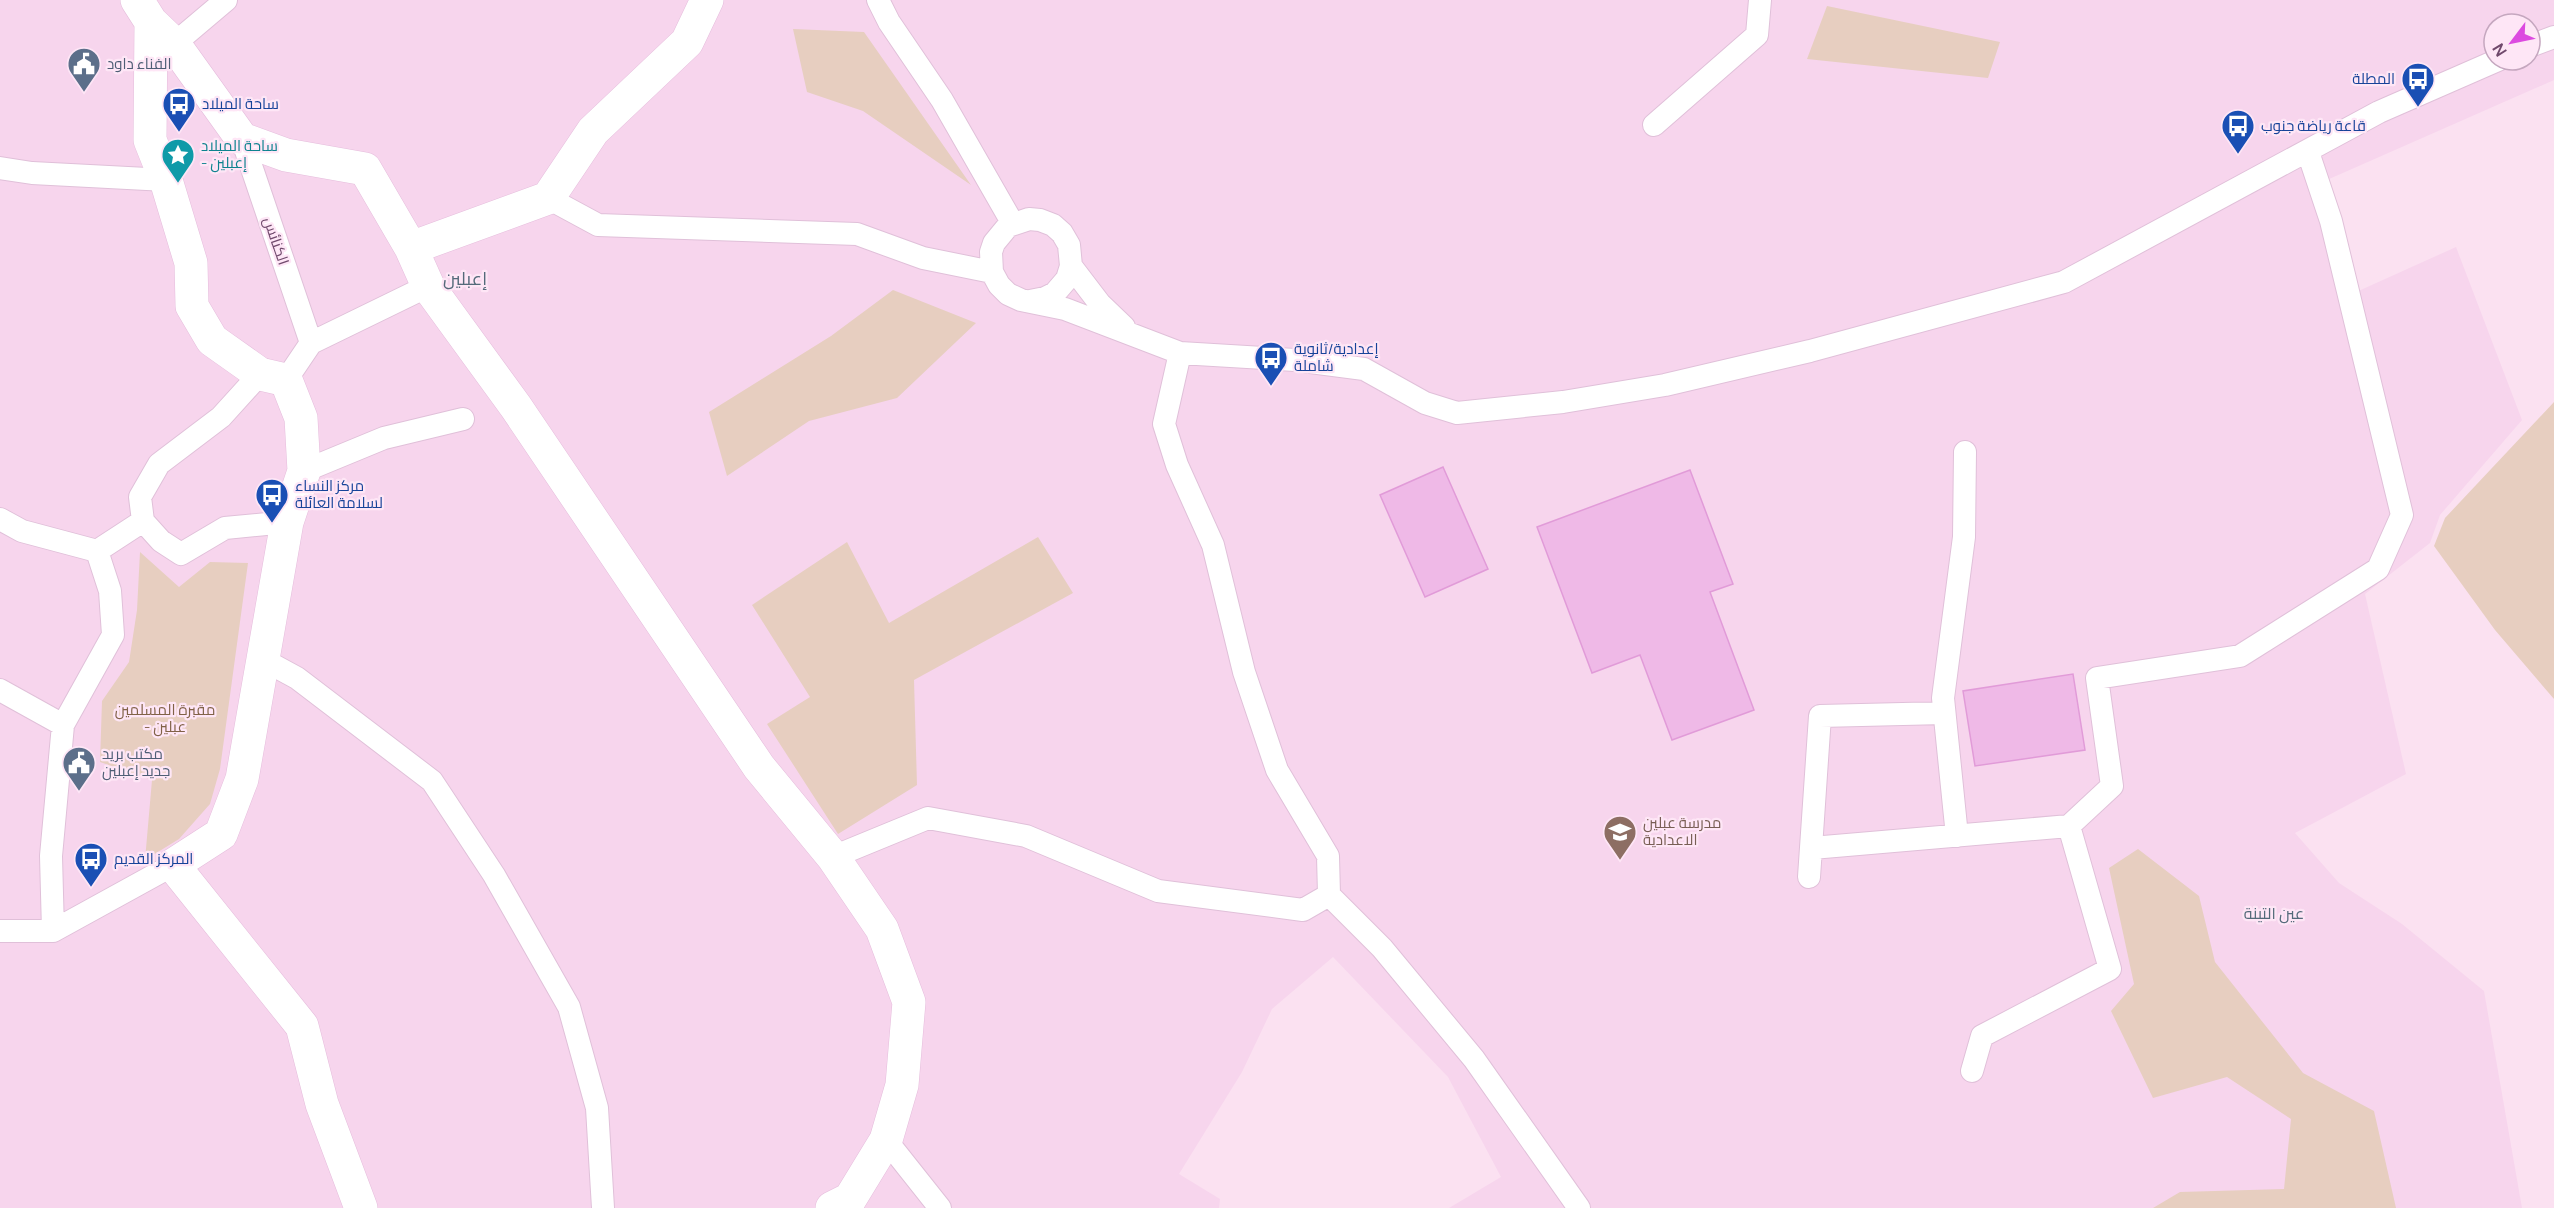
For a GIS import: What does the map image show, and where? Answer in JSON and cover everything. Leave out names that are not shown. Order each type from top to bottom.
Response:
[{"type":"street","points":[[174,44],[226,0]]},
{"type":"street","points":[[411,248],[548,198],[593,131],[687,42],[707,0]]},
{"type":"street","points":[[879,0],[889,22],[942,100],[1013,224]]},
{"type":"street","points":[[1654,125],[1757,35],[1760,0]]},
{"type":"street","points":[[144,11],[174,44],[242,139],[286,155],[365,169],[411,248],[428,286],[516,407],[759,767],[833,857],[882,930],[909,1002],[902,1085],[886,1140],[850,1199],[832,1208]]},
{"type":"street","points":[[0,931],[53,931],[173,865],[221,834],[242,778],[287,522],[304,471],[301,418],[273,377],[212,340],[192,306],[191,263],[166,180],[150,140],[144,11]]},
{"type":"street","points":[[1030,301],[1055,293],[1067,279],[1071,266],[1069,245],[1062,233],[1053,225],[1029,219],[1013,224],[1002,231],[991,252],[992,272],[999,285],[1008,294],[1021,300],[1065,309],[1180,353],[1295,360],[1364,369],[1425,403],[1457,413],[1563,402],[1665,385],[1810,351],[2064,282],[2379,112],[2482,67]]},
{"type":"street","name":"الكنائس","points":[[242,139],[311,343]]},
{"type":"street","points":[[1812,848],[2069,826],[2112,786],[2097,678],[2240,656],[2378,569],[2402,514],[2331,221],[2308,152]]},
{"type":"street","points":[[0,168],[32,173],[166,180]]},
{"type":"street","points":[[548,198],[598,225],[857,234],[923,258],[992,272]]},
{"type":"street","points":[[1071,266],[1100,304],[1132,334]]},
{"type":"street","points":[[287,522],[225,528],[180,554],[160,541],[143,520],[140,497],[159,464],[273,377],[311,343],[428,286]]},
{"type":"street","points":[[1180,353],[1164,424],[1177,465],[1213,545],[1244,672],[1277,770],[1328,856],[1329,895],[1382,948],[1474,1059],[1579,1208]]},
{"type":"street","points":[[304,471],[384,438],[463,419]]},
{"type":"street","points":[[1957,836],[1943,698],[1964,537],[1965,452]]},
{"type":"street","points":[[0,519],[22,531],[97,551],[143,520]]},
{"type":"street","points":[[53,931],[51,856],[63,725],[113,635],[110,591],[97,551]]},
{"type":"street","points":[[262,659],[297,678],[432,781],[494,875],[569,1007],[597,1108],[603,1208]]},
{"type":"street","points":[[0,690],[63,725]]},
{"type":"street","points":[[1809,876],[1820,716],[1944,713]]},
{"type":"street","points":[[833,857],[928,818],[1026,836],[1158,891],[1303,910],[1329,895]]},
{"type":"street","points":[[1972,1071],[1982,1036],[2110,969],[2069,826]]},
{"type":"street","points":[[173,865],[302,1026],[322,1104],[361,1208]]},
{"type":"street","points":[[886,1140],[940,1208]]},
{"type":"shaded area","points":[[0,0],[2554,0],[2554,80],[2311,187],[2354,293],[2456,247],[2522,420],[2440,515],[2430,543],[2365,594],[2406,774],[2295,833],[2339,883],[2402,924],[2484,991],[2522,1208],[1449,1208],[1501,1177],[1448,1077],[1333,957],[1272,1009],[1242,1072],[1179,1174],[1220,1199],[1219,1208],[0,1208]]},
{"type":"green space","points":[[1827,6],[2000,42],[1988,78],[1807,59]]},
{"type":"green space","points":[[793,29],[864,32],[971,185],[863,111],[807,92]]},
{"type":"green space","points":[[893,290],[976,323],[897,398],[809,421],[727,476],[709,412],[831,336]]},
{"type":"green space","points":[[2554,402],[2554,699],[2495,630],[2434,546],[2445,518]]},
{"type":"green space","points":[[1038,537],[1073,593],[914,680],[917,785],[838,834],[767,724],[810,697],[752,605],[847,542],[889,623]]},
{"type":"green space","name":"مقبرة المسلمين - عبلين","points":[[140,552],[179,587],[210,562],[248,563],[220,769],[210,804],[179,839],[145,860],[152,780],[100,762],[102,701],[129,662],[137,610]]},
{"type":"green space","points":[[2138,849],[2199,896],[2215,962],[2303,1073],[2374,1111],[2396,1208],[2153,1208],[2180,1192],[2284,1189],[2291,1119],[2227,1077],[2153,1098],[2111,1011],[2134,984],[2109,868]]},
{"type":"building","points":[[1443,467],[1488,569],[1425,597],[1380,495]]},
{"type":"building","points":[[1690,470],[1733,584],[1710,592],[1754,710],[1672,740],[1640,655],[1592,673],[1537,527]]},
{"type":"building","points":[[2073,674],[2085,750],[1975,766],[1963,691]]},
{"type":"place","name":"الفناء داود","points":[[84,93]]},
{"type":"place","name":"المطلة","points":[[2418,108]]},
{"type":"place","name":"ساحة الميلاد","points":[[179,133]]},
{"type":"place","name":"قاعة رياضة جنوب","points":[[2238,155]]},
{"type":"place","name":"ساحة الميلاد - إعبلين","points":[[178,184]]},
{"type":"place","name":"إعدادية/ثانوية شاملة","points":[[1271,387]]},
{"type":"place","name":"مركز النساء لسلامة العائلة","points":[[272,524]]},
{"type":"place","name":"مكتب بريد جديد إعبلين","points":[[79,792]]},
{"type":"place","name":"مدرسة عبلين الاعدادية","points":[[1620,861]]},
{"type":"place","name":"المركز القديم","points":[[91,888]]},
{"type":"district","name":"إعبلين","points":[[465,279]]},
{"type":"district","name":"عين التينة","points":[[2274,913]]}]
